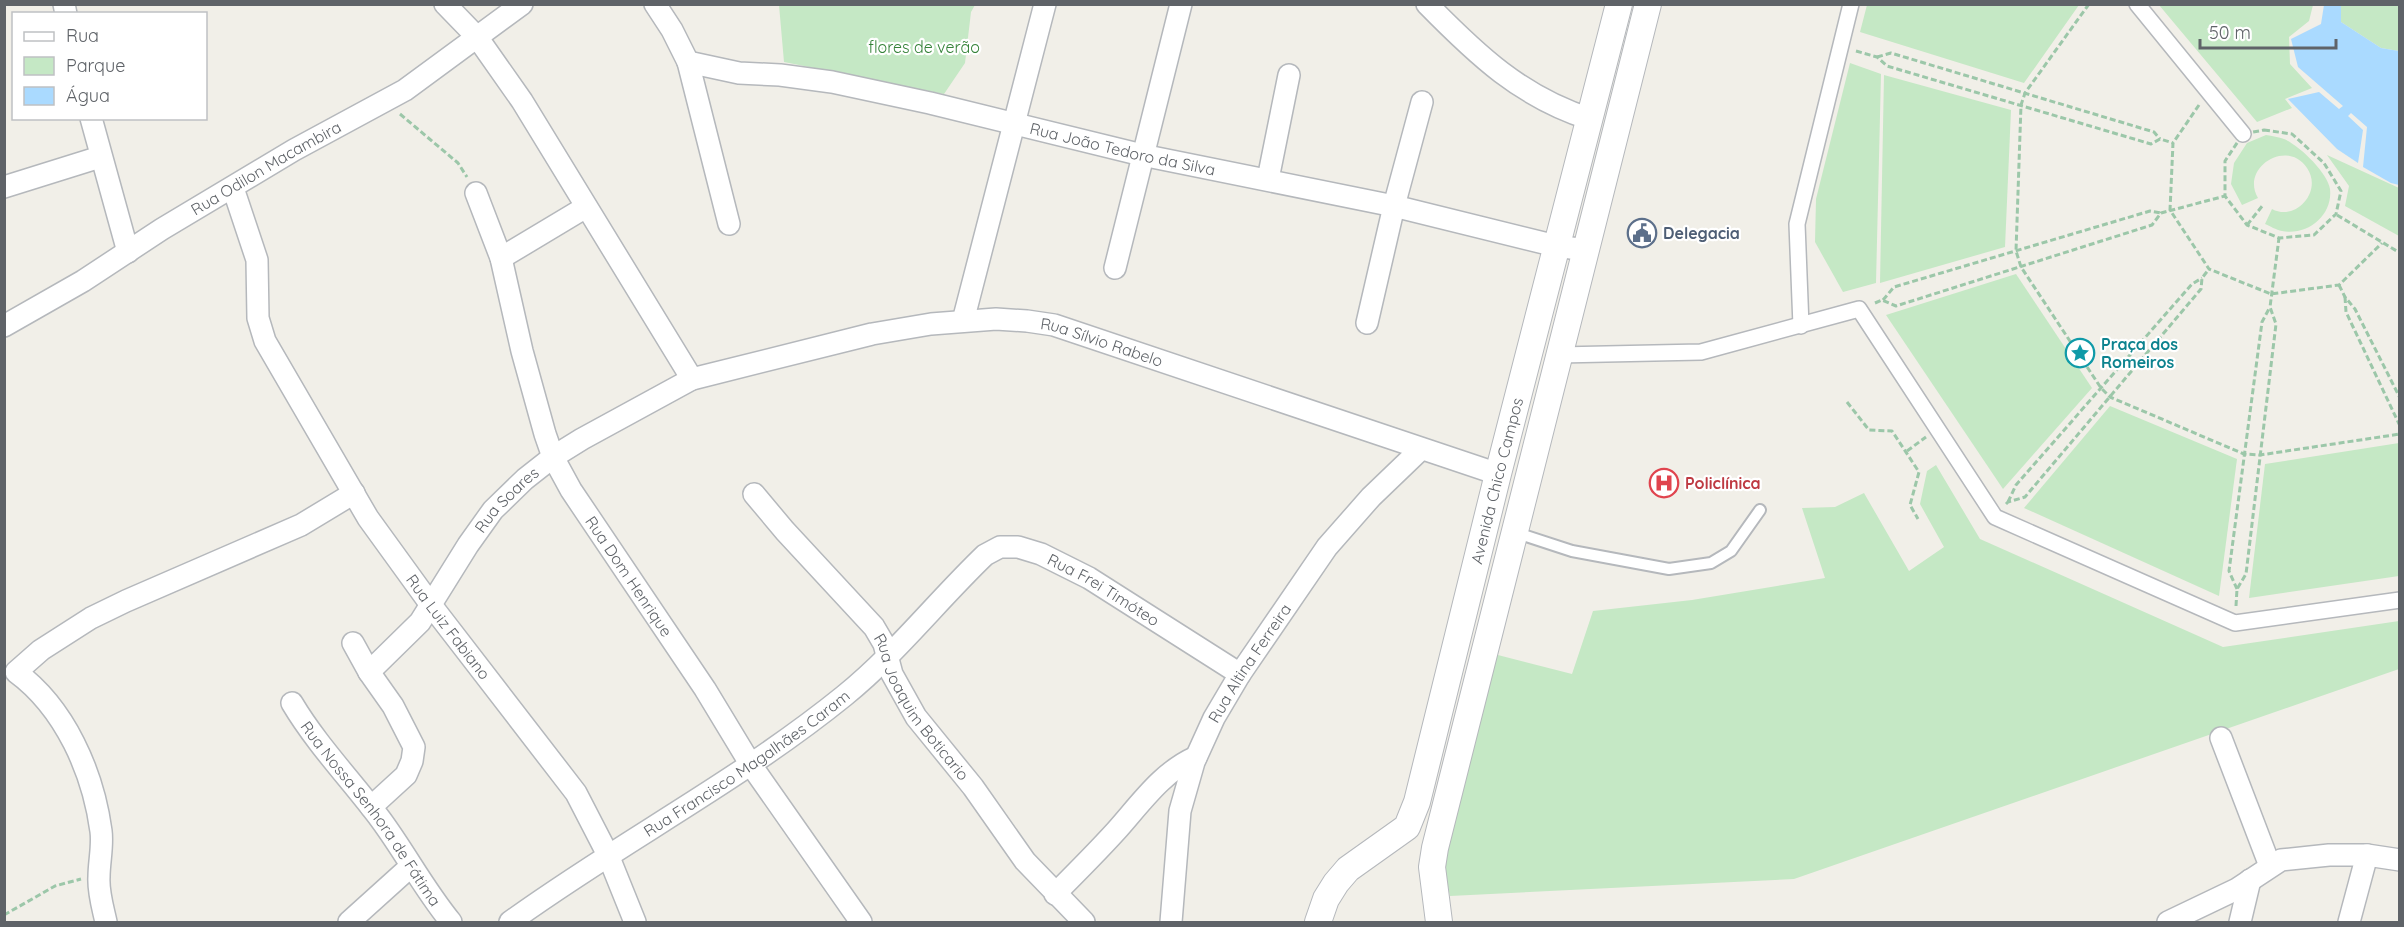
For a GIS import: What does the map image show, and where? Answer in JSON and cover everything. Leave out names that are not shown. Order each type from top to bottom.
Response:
[{"type":"street","points":[[445,4],[477,37],[522,101],[692,379]]},
{"type":"street","name":"Rua Odilon Macambira","points":[[4,326],[343,122],[384,102],[432,72],[522,4]]},
{"type":"street","points":[[655,4],[672,30],[688,62],[729,224]]},
{"type":"street","points":[[963,321],[1045,4]]},
{"type":"street","points":[[1115,268],[1181,4]]},
{"type":"street","points":[[1427,4],[1488,64],[1526,91],[1554,107],[1590,119]]},
{"type":"street","name":"Avenida Chico Campos","points":[[1318,922],[1326,899],[1348,869],[1407,827],[1411,818],[1619,4]]},
{"type":"street","name":"Avenida Chico Campos","points":[[1439,922],[1432,867],[1434,848],[1648,4]]},
{"type":"street","points":[[1802,326],[1797,224],[1851,4]]},
{"type":"street","points":[[2137,4],[2243,134]]},
{"type":"street","name":"Rua João Tedoro da Silva","points":[[688,62],[739,73],[780,75],[832,82],[1014,123],[1142,155],[1268,179],[1394,206],[1556,246],[1586,250]]},
{"type":"street","points":[[1268,179],[1290,75]]},
{"type":"street","points":[[1367,323],[1394,206],[1422,102]]},
{"type":"street","points":[[91,120],[128,252]]},
{"type":"street","points":[[4,187],[100,157]]},
{"type":"street","name":"Rua Luiz Fabiano","points":[[233,188],[257,260],[259,329],[368,518],[431,605],[576,793],[608,855],[635,922]]},
{"type":"street","name":"Rua Dom Henrique","points":[[476,193],[488,219],[501,258],[522,351],[544,434],[553,457],[572,490],[705,689],[752,765],[861,922]]},
{"type":"street","points":[[501,258],[586,207]]},
{"type":"street","points":[[1559,355],[1701,352],[1859,309],[1995,517],[2235,623],[2400,600]]},
{"type":"street","name":"Rua Sílvio Rabelo","points":[[692,379],[872,334],[963,321],[1027,321],[1054,325],[1498,474]]},
{"type":"street","name":"Rua Soares","points":[[369,672],[420,622],[468,544],[493,510],[525,479],[553,457],[692,379]]},
{"type":"street","name":"Rua Altina Ferreira","points":[[1171,922],[1180,811],[1196,757],[1214,717],[1305,577],[1344,526],[1421,449]]},
{"type":"street","points":[[106,922],[100,897],[99,877],[102,833],[89,777],[54,710],[42,695],[16,672],[41,650],[90,618],[291,530],[354,493]]},
{"type":"street","name":"Rua Joaquim Boticario","points":[[754,494],[874,627],[884,644],[892,674],[916,717],[973,787],[1025,861],[1084,922]]},
{"type":"street","name":"Rua Frei Timóteo","points":[[962,577],[985,555],[1000,547],[1018,547],[1041,554],[1089,578],[1240,674]]},
{"type":"street","name":"Rua Francisco Magalhães Caram","points":[[510,922],[608,855],[752,765],[844,696],[887,659],[962,577]]},
{"type":"street","points":[[1460,624],[1489,631]]},
{"type":"street","points":[[353,643],[369,672],[393,706],[414,747],[412,761],[405,775],[371,807]]},
{"type":"street","name":"Rua Nossa Senhora de Fátima","points":[[292,703],[316,739],[371,807],[428,894],[451,922]]},
{"type":"street","points":[[2221,738],[2270,866]]},
{"type":"street","points":[[1055,894],[1092,858],[1160,780],[1178,766],[1196,757]]},
{"type":"street","points":[[2349,922],[2367,855]]},
{"type":"street","points":[[2169,922],[2250,880],[2281,860],[2304,856],[2367,855],[2400,860]]},
{"type":"street","points":[[349,922],[410,867]]},
{"type":"street","points":[[2240,922],[2250,880]]},
{"type":"lane","points":[[1514,532],[1572,551],[1669,569],[1711,563],[1731,551],[1760,510]]},
{"type":"path","points":[[2089,4],[2025,93],[2021,105],[2016,251],[2021,267],[2101,388],[2110,397],[2244,454],[2260,455],[2400,434]]},
{"type":"path","points":[[1840,46],[1877,57],[1887,66],[2151,144],[2160,139]]},
{"type":"path","points":[[1877,57],[1891,53],[2154,132],[2160,139],[2173,143]]},
{"type":"path","points":[[2208,91],[2173,143],[2170,210],[2210,269],[2271,294],[2339,285],[2382,243]]},
{"type":"path","points":[[384,102],[426,134],[458,163],[476,193]]},
{"type":"path","points":[[2264,130],[2292,134],[2324,163],[2341,191],[2336,214],[2314,235],[2279,238],[2247,225],[2225,196],[2225,161],[2243,134],[2264,130]]},
{"type":"path","points":[[1859,309],[1882,300],[1894,287],[2150,211],[2161,213],[2225,196]]},
{"type":"path","points":[[2247,225],[2263,205]]},
{"type":"path","points":[[1882,300],[1896,306],[2152,225],[2161,213]]},
{"type":"path","points":[[2336,214],[2400,253]]},
{"type":"path","points":[[2235,623],[2237,589],[2229,571],[2262,322],[2270,307],[2279,238]]},
{"type":"path","points":[[1995,517],[2008,502],[2016,485],[2192,284],[2210,269]]},
{"type":"path","points":[[2008,502],[2025,497],[2201,289],[2202,278]]},
{"type":"path","points":[[2339,285],[2355,309],[2400,398]]},
{"type":"path","points":[[2345,297],[2346,312],[2400,426]]},
{"type":"path","points":[[2237,589],[2246,574],[2276,324],[2270,307]]},
{"type":"path","points":[[1847,402],[1869,430],[1892,431],[1919,472],[1910,505],[1918,519]]},
{"type":"path","points":[[1906,451],[1937,429]]},
{"type":"path","points":[[4,915],[55,886],[74,879],[99,877]]},
{"type":"green space","points":[[1867,4],[2079,5],[2024,83],[1860,32]]},
{"type":"green space","name":"flores de verão","points":[[779,5],[975,5],[971,12],[965,63],[944,94],[784,62]]},
{"type":"green space","points":[[2159,5],[2313,5],[2309,21],[2289,37],[2290,64],[2312,88],[2285,99],[2292,108],[2257,122]]},
{"type":"green space","points":[[2341,5],[2399,5],[2399,51],[2381,48],[2341,22]]},
{"type":"green space","points":[[1850,63],[1881,74],[1876,283],[1843,292],[1815,242],[1816,199]]},
{"type":"green space","points":[[1884,75],[2011,110],[2005,247],[1880,283]]},
{"type":"green space","points":[[2266,135],[2284,139],[2297,147],[2319,168],[2328,183],[2330,198],[2327,207],[2317,222],[2309,227],[2292,232],[2265,224],[2272,209],[2281,212],[2298,208],[2309,195],[2312,186],[2311,177],[2307,168],[2298,159],[2278,156],[2268,160],[2255,176],[2254,187],[2258,198],[2242,205],[2231,184],[2234,163],[2247,143]]},
{"type":"green space","points":[[2327,155],[2399,188],[2399,236],[2345,206],[2349,186]]},
{"type":"green space","points":[[2016,274],[2092,388],[2003,489],[1886,315]]},
{"type":"green space","points":[[2110,406],[2237,459],[2219,596],[2024,508]]},
{"type":"green space","points":[[2399,443],[2399,576],[2249,598],[2265,464]]},
{"type":"green space","points":[[1936,465],[1980,539],[2223,647],[2399,621],[2399,669],[1794,879],[1450,896],[1442,860],[1494,654],[1572,674],[1593,611],[1692,600],[1825,578],[1802,508],[1835,507],[1864,493],[1909,571],[1944,547],[1920,504],[1927,471]]},
{"type":"water","points":[[2324,5],[2341,5],[2341,22],[2381,48],[2399,51],[2399,185],[2363,167],[2367,127],[2351,113],[2348,116],[2363,130],[2358,163],[2337,149],[2288,99],[2319,92],[2339,109],[2343,106],[2298,67],[2291,39],[2321,24]]},
{"type":"place","name":"Delegacia","points":[[1642,233]]},
{"type":"place","name":"Praça dos Romeiros","points":[[2080,353]]},
{"type":"place","name":"Policlínica","points":[[1664,483]]}]
